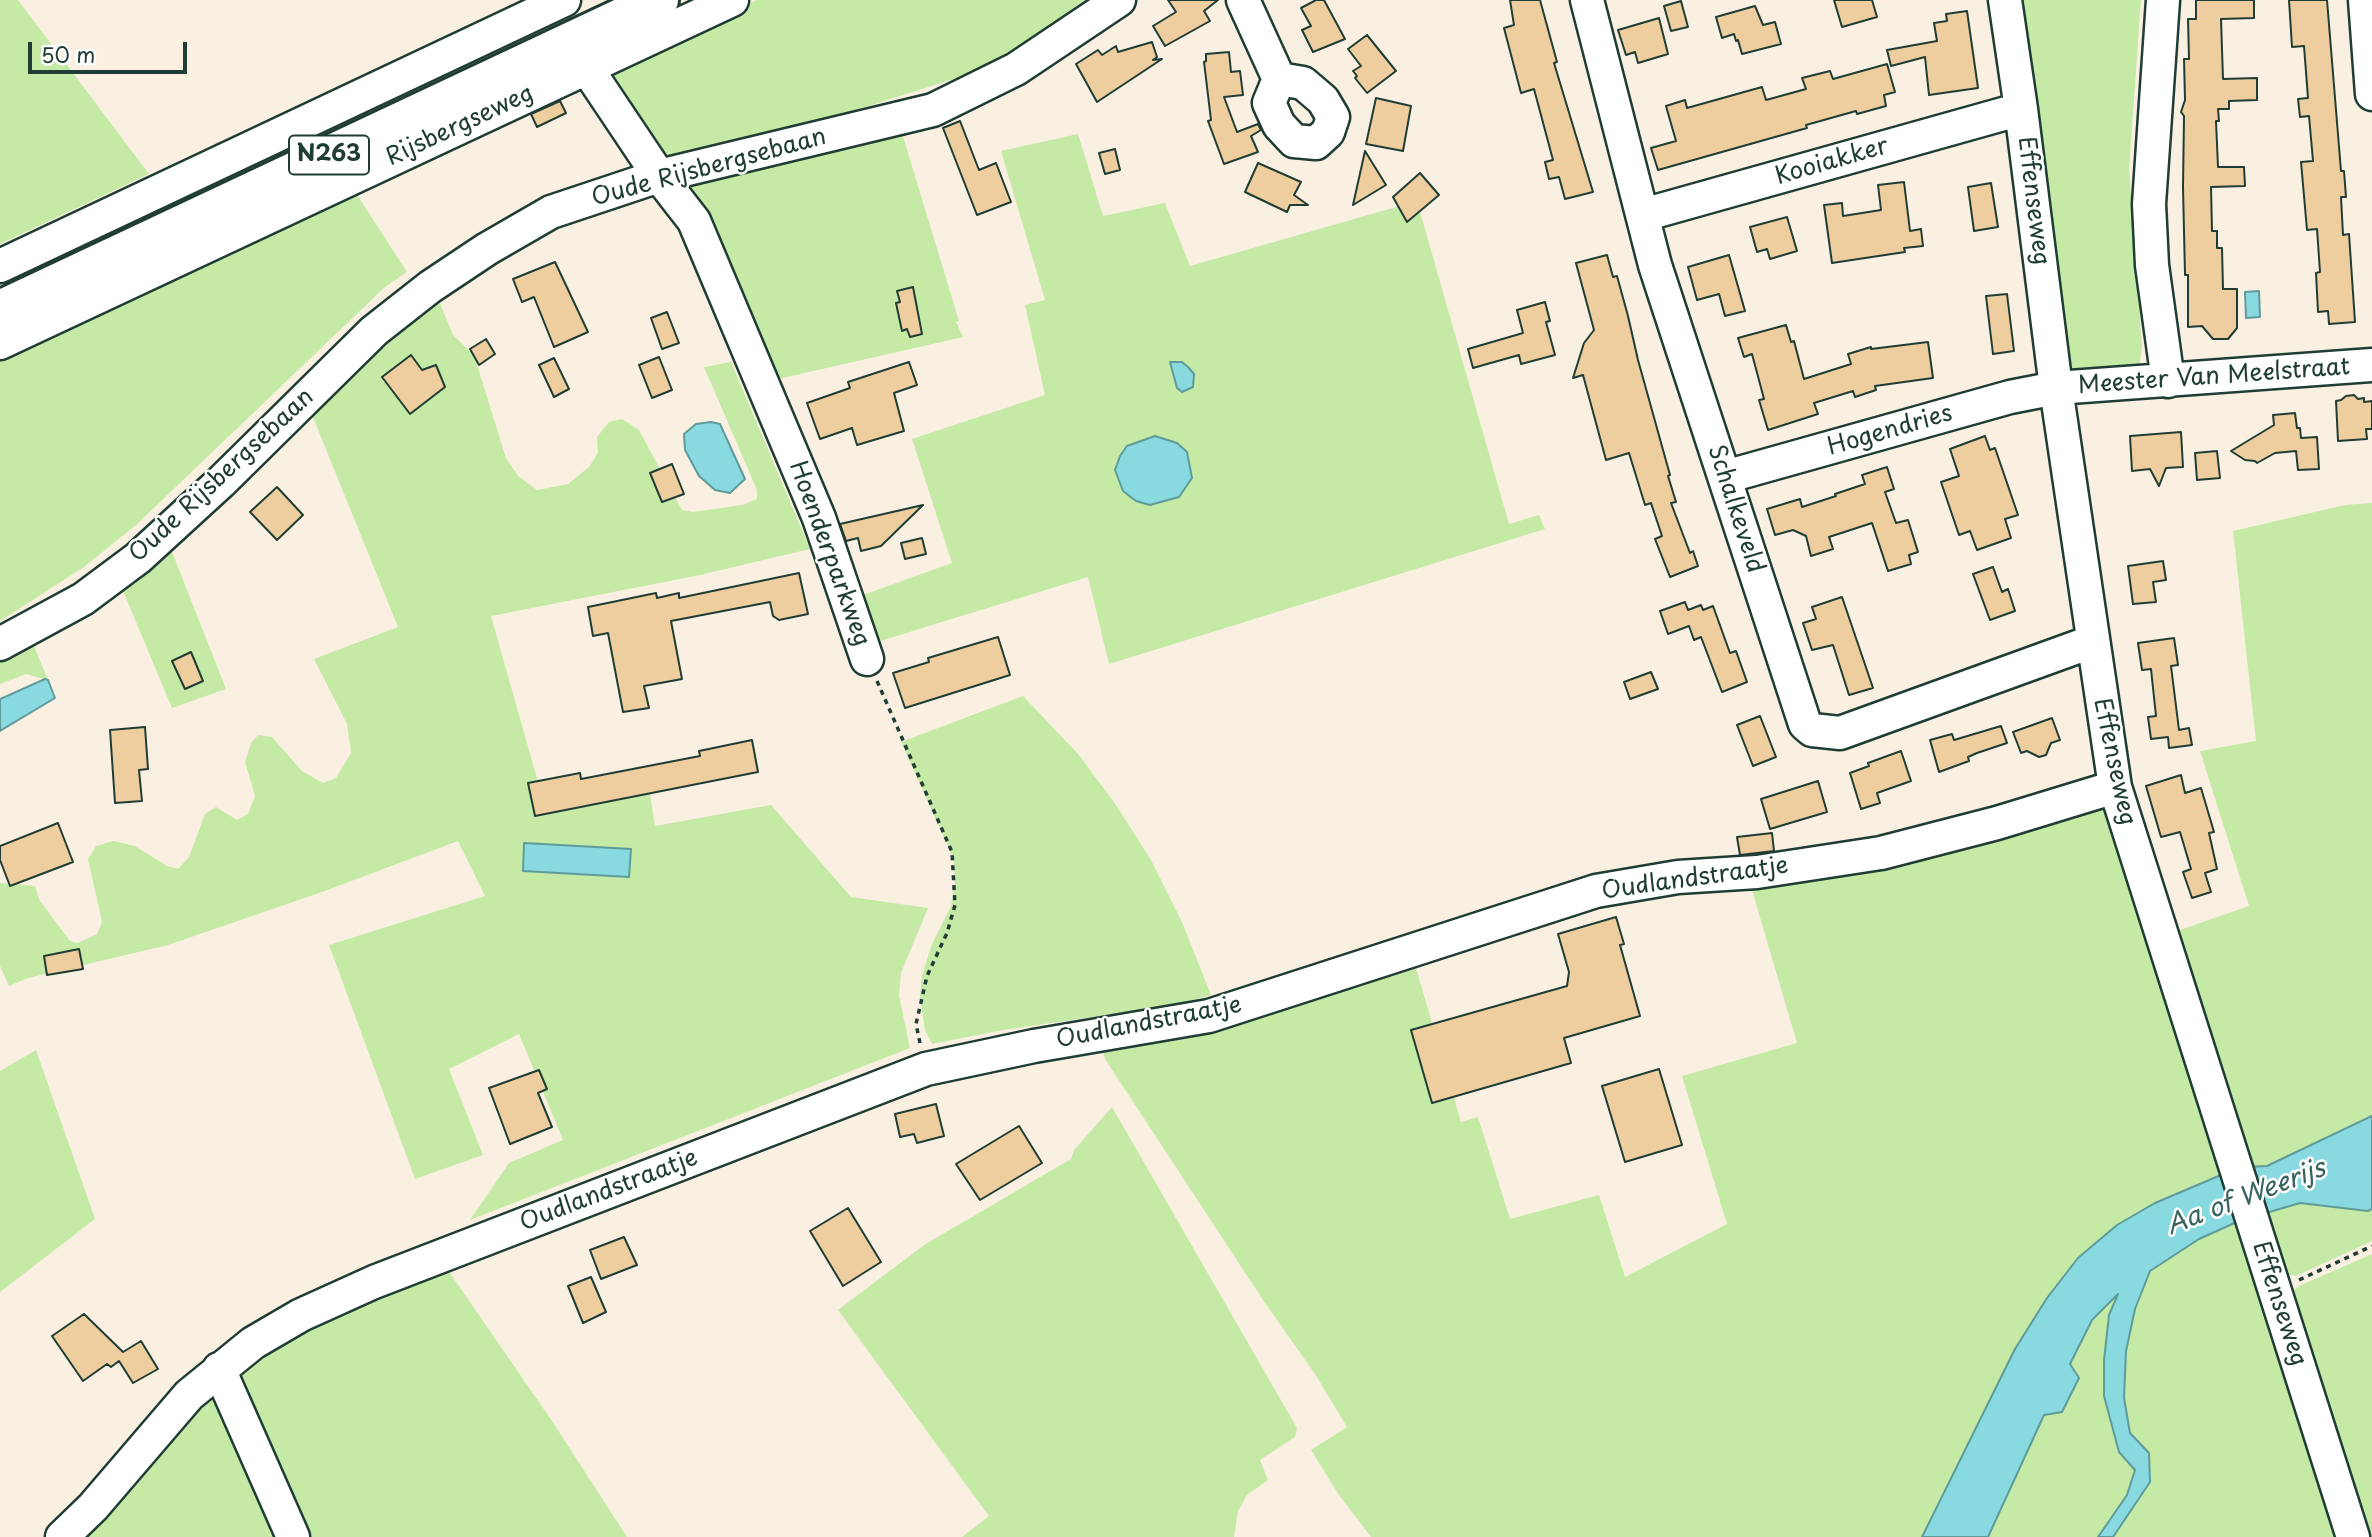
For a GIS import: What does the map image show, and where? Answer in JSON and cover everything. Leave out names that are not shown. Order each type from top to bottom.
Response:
[{"type":"main road","name":"Rijsbergseweg","points":[[0,310],[659,0]]},
{"type":"street","name":"Rijsbergseweg","points":[[0,343],[586,66],[732,0]]},
{"type":"street","name":"Oude Rijsbergsebaan","points":[[0,644],[83,599],[138,558],[374,331],[430,287],[487,249],[551,212],[659,176],[933,110],[1016,69],[1119,0]]},
{"type":"street","points":[[1243,0],[1279,79]]},
{"type":"street","name":"Schalkeveld","points":[[1587,0],[1655,265],[1805,724],[1812,730],[1840,733],[2091,642]]},
{"type":"street","name":"Effenseweg","points":[[2005,0],[2091,642],[2115,787],[2353,1537]]},
{"type":"street","points":[[2163,0],[2149,204],[2152,265],[2168,382]]},
{"type":"street","points":[[2365,0],[2372,94]]},
{"type":"street","points":[[0,266],[544,4]]},
{"type":"street","name":"Hoenderparkweg","points":[[586,66],[659,176],[694,221],[819,518],[867,659]]},
{"type":"street","name":"Kooiakker","points":[[1643,215],[2021,109]]},
{"type":"street","name":"Meester Van Meelstraat","points":[[2056,388],[2168,382],[2372,365]]},
{"type":"street","name":"Hogendries","points":[[1725,477],[2010,397],[2056,388]]},
{"type":"street","name":"Oudlandstraatje","points":[[62,1537],[93,1507],[189,1395],[253,1343],[301,1315],[374,1282],[926,1069],[1034,1046],[1209,1016],[1596,891],[1678,877],[1758,872],[1881,853],[1997,823],[2115,787]]},
{"type":"street","points":[[219,1369],[293,1537]]},
{"type":"path","name":"Hoenderparkweg","points":[[867,659],[952,852],[955,905],[947,933],[927,976],[916,1024],[926,1069]]},
{"type":"path","points":[[2275,1291],[2372,1246]]},
{"type":"green space","points":[[0,0],[18,0],[149,174],[0,244]]},
{"type":"green space","points":[[757,0],[1091,0],[1006,54],[960,77],[789,131],[665,160],[623,100],[609,70]]},
{"type":"green space","points":[[2018,0],[2141,0],[2129,169],[2142,347],[2140,362],[2134,368],[2065,373]]},
{"type":"green space","points":[[898,120],[959,321],[956,322],[963,337],[765,382],[677,180]]},
{"type":"green space","points":[[1078,134],[1103,216],[1165,203],[1190,266],[1417,201],[1509,524],[1539,515],[1545,529],[1109,664],[1088,577],[864,646],[849,600],[952,563],[912,439],[1045,395],[1025,305],[1045,300],[1001,151]]},
{"type":"green space","points":[[354,190],[407,272],[385,287],[136,525],[84,567],[0,621],[0,355]]},
{"type":"green space","points":[[432,284],[453,335],[474,355],[506,458],[518,476],[537,490],[568,484],[589,467],[598,453],[597,437],[609,422],[622,419],[639,430],[682,510],[693,512],[742,505],[757,499],[757,490],[704,367],[731,362],[810,549],[700,575],[491,616],[547,814],[650,794],[655,826],[771,805],[851,897],[928,908],[901,973],[899,996],[910,1048],[470,1220],[509,1163],[563,1140],[519,1034],[449,1069],[483,1155],[415,1179],[329,945],[485,896],[458,841],[168,945],[28,978],[9,986],[0,966],[0,883],[35,886],[40,901],[70,941],[78,943],[97,934],[102,922],[88,859],[96,846],[113,841],[135,846],[167,866],[178,869],[189,857],[205,814],[216,807],[237,820],[248,814],[255,796],[245,762],[251,743],[258,735],[272,737],[302,771],[323,783],[336,778],[351,753],[347,724],[314,659],[398,627],[304,395]],"holes":[[[525,843],[631,849],[523,871]]]},
{"type":"green space","points":[[2372,503],[2372,1116],[2267,1166],[2246,1167],[2177,931],[2249,906],[2200,751],[2256,741],[2233,531],[2345,505]]},
{"type":"green space","points":[[165,534],[226,689],[172,708],[116,574]]},
{"type":"green space","points":[[30,636],[48,680],[26,674],[0,684],[0,654]]},
{"type":"green space","points":[[1023,696],[1079,755],[1116,805],[1151,860],[1182,922],[1211,995],[1175,1005],[1003,1030],[932,1044],[925,1030],[920,996],[922,975],[932,944],[951,906],[955,884],[954,860],[901,742]]},
{"type":"green space","points":[[2091,802],[2111,805],[2225,1174],[2047,1298],[2015,1349],[1922,1537],[1371,1537],[1339,1495],[1311,1450],[1347,1427],[1315,1374],[1263,1300],[1105,1059],[1101,1044],[1413,958],[1461,1122],[1478,1117],[1510,1219],[1599,1195],[1625,1277],[1727,1224],[1682,1076],[1797,1043],[1749,880]]},
{"type":"green space","points":[[36,1050],[95,1219],[0,1292],[0,1071]]},
{"type":"green space","points":[[1112,1107],[1297,1428],[1295,1437],[1260,1460],[1268,1480],[1247,1495],[1238,1511],[1234,1537],[962,1537],[989,1516],[838,1310],[924,1245],[1071,1159],[1074,1150]]},
{"type":"green space","points":[[2300,1203],[2367,1211],[2372,1209],[2372,1241],[2296,1276],[2281,1273],[2262,1215]]},
{"type":"green space","points":[[2239,1221],[2342,1537],[2113,1537],[2150,1482],[2149,1453],[2130,1433],[2124,1398],[2126,1351],[2135,1309],[2150,1271],[2199,1239]]},
{"type":"green space","points":[[2372,1254],[2372,1537],[2363,1537],[2288,1295],[2299,1286]]},
{"type":"green space","points":[[443,1263],[552,1421],[627,1537],[308,1537],[234,1368],[310,1317]]},
{"type":"green space","points":[[2120,1292],[2109,1315],[2104,1360],[2104,1396],[2119,1452],[2135,1470],[2127,1495],[2098,1537],[1988,1537],[2044,1415],[2092,1320]]},
{"type":"green space","points":[[214,1376],[286,1537],[65,1537]]},
{"type":"water","points":[[2259,291],[2260,317],[2246,318],[2245,292]]},
{"type":"water","points":[[1170,362],[1182,362],[1188,367],[1194,374],[1193,387],[1182,392],[1177,388]]},
{"type":"water","points":[[696,424],[720,424],[745,479],[730,493],[715,490],[699,476],[685,450],[684,434]]},
{"type":"water","points":[[1155,436],[1177,443],[1187,452],[1192,478],[1179,497],[1150,505],[1136,501],[1123,491],[1115,470],[1127,446]]},
{"type":"water","points":[[48,680],[55,698],[0,731],[0,699]]},
{"type":"water","points":[[524,843],[631,849],[629,877],[523,871]]},
{"type":"water","name":"Aa of Weerijs","points":[[2372,1116],[2372,1209],[2368,1211],[2300,1203],[2239,1221],[2199,1239],[2150,1271],[2135,1309],[2126,1351],[2124,1398],[2130,1433],[2149,1453],[2150,1482],[2113,1537],[2098,1537],[2127,1495],[2135,1470],[2119,1452],[2104,1396],[2104,1360],[2109,1315],[2118,1294],[2092,1320],[2070,1364],[2079,1378],[2062,1412],[2044,1415],[1988,1537],[1922,1537],[2015,1349],[2047,1298],[2078,1258],[2117,1225],[2155,1203],[2221,1175],[2246,1167],[2267,1166]]},
{"type":"building","points":[[1168,0],[1218,0],[1204,11],[1210,21],[1165,46],[1153,26],[1176,12]]},
{"type":"building","points":[[1316,0],[1324,0],[1345,39],[1313,52],[1302,30],[1311,26],[1301,8]]},
{"type":"building","points":[[1510,0],[1540,0],[1557,62],[1554,63],[1593,192],[1565,199],[1559,177],[1549,179],[1545,162],[1553,160],[1534,89],[1521,93],[1504,28],[1514,25]]},
{"type":"building","points":[[1834,0],[1872,0],[1877,17],[1842,27]]},
{"type":"building","points":[[2196,0],[2254,0],[2254,18],[2221,19],[2223,79],[2257,78],[2257,100],[2229,101],[2229,109],[2218,109],[2219,121],[2216,121],[2218,167],[2244,167],[2245,186],[2211,187],[2212,231],[2217,231],[2217,248],[2222,248],[2223,289],[2237,289],[2237,328],[2228,339],[2213,339],[2202,326],[2188,327],[2183,187],[2184,116],[2181,112],[2185,100],[2184,59],[2189,59],[2188,19],[2196,19]]},
{"type":"building","points":[[2289,0],[2327,0],[2341,171],[2344,171],[2346,197],[2341,197],[2343,235],[2349,234],[2355,322],[2329,324],[2328,311],[2318,312],[2316,273],[2320,272],[2317,229],[2307,230],[2301,162],[2313,161],[2309,116],[2300,117],[2298,99],[2308,98],[2304,46],[2292,47]]},
{"type":"building","points":[[1681,1],[1688,27],[1671,31],[1664,6]]},
{"type":"building","points":[[1755,6],[1763,25],[1775,22],[1781,44],[1742,54],[1734,34],[1722,38],[1716,17]]},
{"type":"building","points":[[1967,11],[1978,88],[1929,95],[1925,57],[1891,66],[1887,50],[1937,41],[1934,23],[1947,21],[1946,14]]},
{"type":"building","points":[[1659,18],[1668,54],[1638,63],[1635,52],[1626,55],[1618,30]]},
{"type":"building","points":[[1367,35],[1396,71],[1367,93],[1353,71],[1361,66],[1348,49]]},
{"type":"building","points":[[1152,42],[1157,57],[1153,60],[1162,59],[1097,102],[1076,64],[1098,50],[1102,55],[1116,46],[1118,52]]},
{"type":"building","points":[[1229,52],[1231,72],[1240,71],[1243,95],[1224,97],[1237,132],[1258,124],[1261,130],[1251,136],[1258,152],[1224,164],[1208,121],[1211,120],[1204,62],[1206,54]]},
{"type":"building","points":[[1887,64],[1895,92],[1884,95],[1886,106],[1806,125],[1807,128],[1658,170],[1651,148],[1676,141],[1666,106],[1685,100],[1687,108],[1762,87],[1766,100],[1806,89],[1802,78],[1830,71],[1833,79]]},
{"type":"building","points":[[1376,98],[1411,106],[1403,151],[1366,144]]},
{"type":"building","points":[[560,101],[566,113],[537,127],[531,114]]},
{"type":"building","points":[[960,121],[979,170],[996,163],[1011,202],[977,215],[943,128]]},
{"type":"building","points":[[1115,149],[1120,170],[1105,174],[1099,153]]},
{"type":"building","points":[[1365,151],[1386,185],[1353,205]]},
{"type":"building","points":[[1258,163],[1301,182],[1294,195],[1308,205],[1290,205],[1287,212],[1245,192]]},
{"type":"building","points":[[1420,173],[1439,195],[1407,222],[1393,197]]},
{"type":"building","points":[[1904,182],[1910,231],[1921,229],[1923,246],[1904,248],[1905,252],[1832,263],[1824,205],[1842,203],[1843,216],[1881,210],[1878,185]]},
{"type":"building","points":[[1991,183],[1998,227],[1974,231],[1968,187]]},
{"type":"building","points":[[1787,217],[1797,251],[1770,259],[1767,249],[1757,252],[1750,227]]},
{"type":"building","points":[[1607,255],[1613,277],[1617,276],[1670,475],[1668,476],[1676,502],[1671,503],[1690,553],[1693,551],[1698,566],[1670,577],[1655,539],[1662,536],[1651,503],[1645,505],[1629,453],[1606,460],[1583,375],[1573,378],[1584,343],[1594,330],[1576,263]]},
{"type":"building","points":[[1729,255],[1745,311],[1725,316],[1719,294],[1697,300],[1688,267]]},
{"type":"building","points":[[555,262],[588,332],[554,347],[534,297],[522,302],[513,279]]},
{"type":"building","points":[[913,287],[922,334],[910,337],[907,329],[902,331],[896,303],[900,302],[897,291]]},
{"type":"building","points":[[2007,294],[2014,351],[1993,354],[1986,296]]},
{"type":"building","points":[[1545,302],[1550,321],[1546,322],[1555,355],[1521,364],[1519,355],[1473,368],[1468,349],[1523,333],[1517,310]]},
{"type":"building","points":[[667,312],[679,343],[662,349],[651,318]]},
{"type":"building","points":[[1786,325],[1791,342],[1794,341],[1804,379],[1851,364],[1848,354],[1871,347],[1928,342],[1933,378],[1875,386],[1876,390],[1855,397],[1853,391],[1814,403],[1818,414],[1768,430],[1759,400],[1764,399],[1752,354],[1744,357],[1738,338]]},
{"type":"building","points":[[486,339],[495,354],[479,365],[470,349]]},
{"type":"building","points":[[411,355],[422,370],[436,365],[445,387],[410,414],[382,377]]},
{"type":"building","points":[[659,357],[672,390],[652,398],[639,365]]},
{"type":"building","points":[[554,358],[569,389],[554,397],[539,365]]},
{"type":"building","points":[[909,362],[917,385],[894,393],[904,431],[857,445],[852,428],[820,439],[807,403],[850,388],[848,382]]},
{"type":"building","points":[[2354,395],[2358,399],[2364,398],[2364,402],[2372,401],[2372,429],[2366,429],[2367,439],[2338,441],[2336,401]]},
{"type":"building","points":[[2295,413],[2301,438],[2317,437],[2319,469],[2298,470],[2296,451],[2275,453],[2257,463],[2245,460],[2231,451],[2274,425],[2273,415]]},
{"type":"building","points":[[2181,432],[2183,467],[2166,468],[2159,486],[2150,469],[2132,471],[2130,436]]},
{"type":"building","points":[[1985,436],[1990,450],[1995,448],[2018,515],[2005,519],[2011,538],[1977,550],[1970,531],[1959,535],[1941,482],[1959,476],[1950,449]]},
{"type":"building","points":[[2217,451],[2220,478],[2197,480],[2195,453]]},
{"type":"building","points":[[672,464],[684,494],[662,502],[650,473]]},
{"type":"building","points":[[1887,467],[1894,489],[1885,492],[1896,523],[1908,520],[1918,552],[1909,555],[1911,564],[1888,571],[1872,523],[1829,537],[1833,549],[1811,556],[1806,536],[1793,530],[1775,535],[1767,509],[1800,499],[1802,507],[1836,496],[1835,494],[1865,484],[1862,475]]},
{"type":"building","points":[[277,487],[303,515],[277,540],[250,512]]},
{"type":"building","points":[[923,505],[881,546],[861,551],[858,538],[846,541],[840,524]]},
{"type":"building","points":[[922,538],[926,554],[905,559],[901,543]]},
{"type":"building","points":[[2163,561],[2166,580],[2153,582],[2156,602],[2133,604],[2128,566]]},
{"type":"building","points":[[1993,567],[2002,592],[2008,589],[2015,611],[1990,620],[1973,574]]},
{"type":"building","points":[[799,573],[808,614],[779,620],[773,616],[770,602],[671,621],[682,679],[644,686],[649,708],[623,712],[608,633],[593,636],[588,607],[656,593],[657,598],[679,593],[679,598]]},
{"type":"building","points":[[1842,597],[1873,688],[1849,695],[1833,645],[1812,650],[1803,623],[1816,619],[1812,607]]},
{"type":"building","points":[[1685,602],[1688,610],[1701,605],[1703,610],[1713,606],[1730,653],[1736,651],[1747,682],[1722,692],[1701,637],[1694,640],[1689,626],[1668,634],[1660,611]]},
{"type":"building","points":[[998,637],[1010,675],[905,708],[893,673],[929,662],[928,658]]},
{"type":"building","points":[[2174,638],[2178,665],[2171,666],[2179,730],[2189,728],[2192,745],[2169,748],[2168,737],[2151,739],[2148,717],[2156,716],[2151,669],[2142,670],[2138,643]]},
{"type":"building","points":[[191,652],[203,681],[185,689],[172,661]]},
{"type":"building","points":[[1651,672],[1658,689],[1630,699],[1624,682]]},
{"type":"building","points":[[1760,716],[1776,757],[1753,766],[1737,725]]},
{"type":"building","points":[[2052,718],[2060,740],[2051,743],[2046,755],[2039,757],[2027,751],[2021,753],[2013,732]]},
{"type":"building","points":[[2001,726],[2007,743],[1977,753],[1968,757],[1969,761],[1939,772],[1930,740],[1952,734],[1954,740]]},
{"type":"building","points":[[145,727],[148,769],[139,770],[142,801],[115,803],[110,730]]},
{"type":"building","points":[[752,740],[758,772],[535,816],[528,783],[580,773],[581,779],[700,756],[699,751]]},
{"type":"building","points":[[1901,751],[1911,781],[1877,793],[1880,803],[1861,809],[1850,773]]},
{"type":"building","points":[[2181,775],[2185,793],[2201,788],[2214,832],[2209,833],[2217,869],[2205,873],[2211,892],[2192,898],[2183,872],[2191,869],[2180,832],[2161,837],[2146,786]]},
{"type":"building","points":[[1818,781],[1827,812],[1770,829],[1761,799]]},
{"type":"building","points":[[58,823],[73,862],[10,886],[0,860],[0,846]]},
{"type":"building","points":[[1772,833],[1774,851],[1740,855],[1737,837]]},
{"type":"building","points":[[1616,917],[1624,944],[1620,945],[1640,1016],[1564,1038],[1571,1063],[1432,1103],[1411,1030],[1567,986],[1569,972],[1558,934]]},
{"type":"building","points":[[79,949],[83,969],[47,975],[44,956]]},
{"type":"building","points":[[1659,1069],[1682,1145],[1625,1162],[1602,1086]]},
{"type":"building","points":[[539,1070],[547,1089],[538,1093],[552,1127],[510,1144],[489,1088]]},
{"type":"building","points":[[936,1104],[944,1136],[917,1143],[914,1134],[900,1137],[895,1114]]},
{"type":"building","points":[[1019,1126],[1042,1163],[980,1200],[956,1164]]},
{"type":"building","points":[[848,1208],[881,1262],[843,1286],[810,1231]]},
{"type":"building","points":[[624,1237],[637,1265],[601,1279],[590,1250]]},
{"type":"building","points":[[591,1277],[606,1312],[583,1323],[568,1286]]},
{"type":"building","points":[[84,1314],[123,1352],[141,1341],[158,1369],[133,1383],[119,1361],[111,1367],[107,1364],[83,1381],[52,1336]]}]
